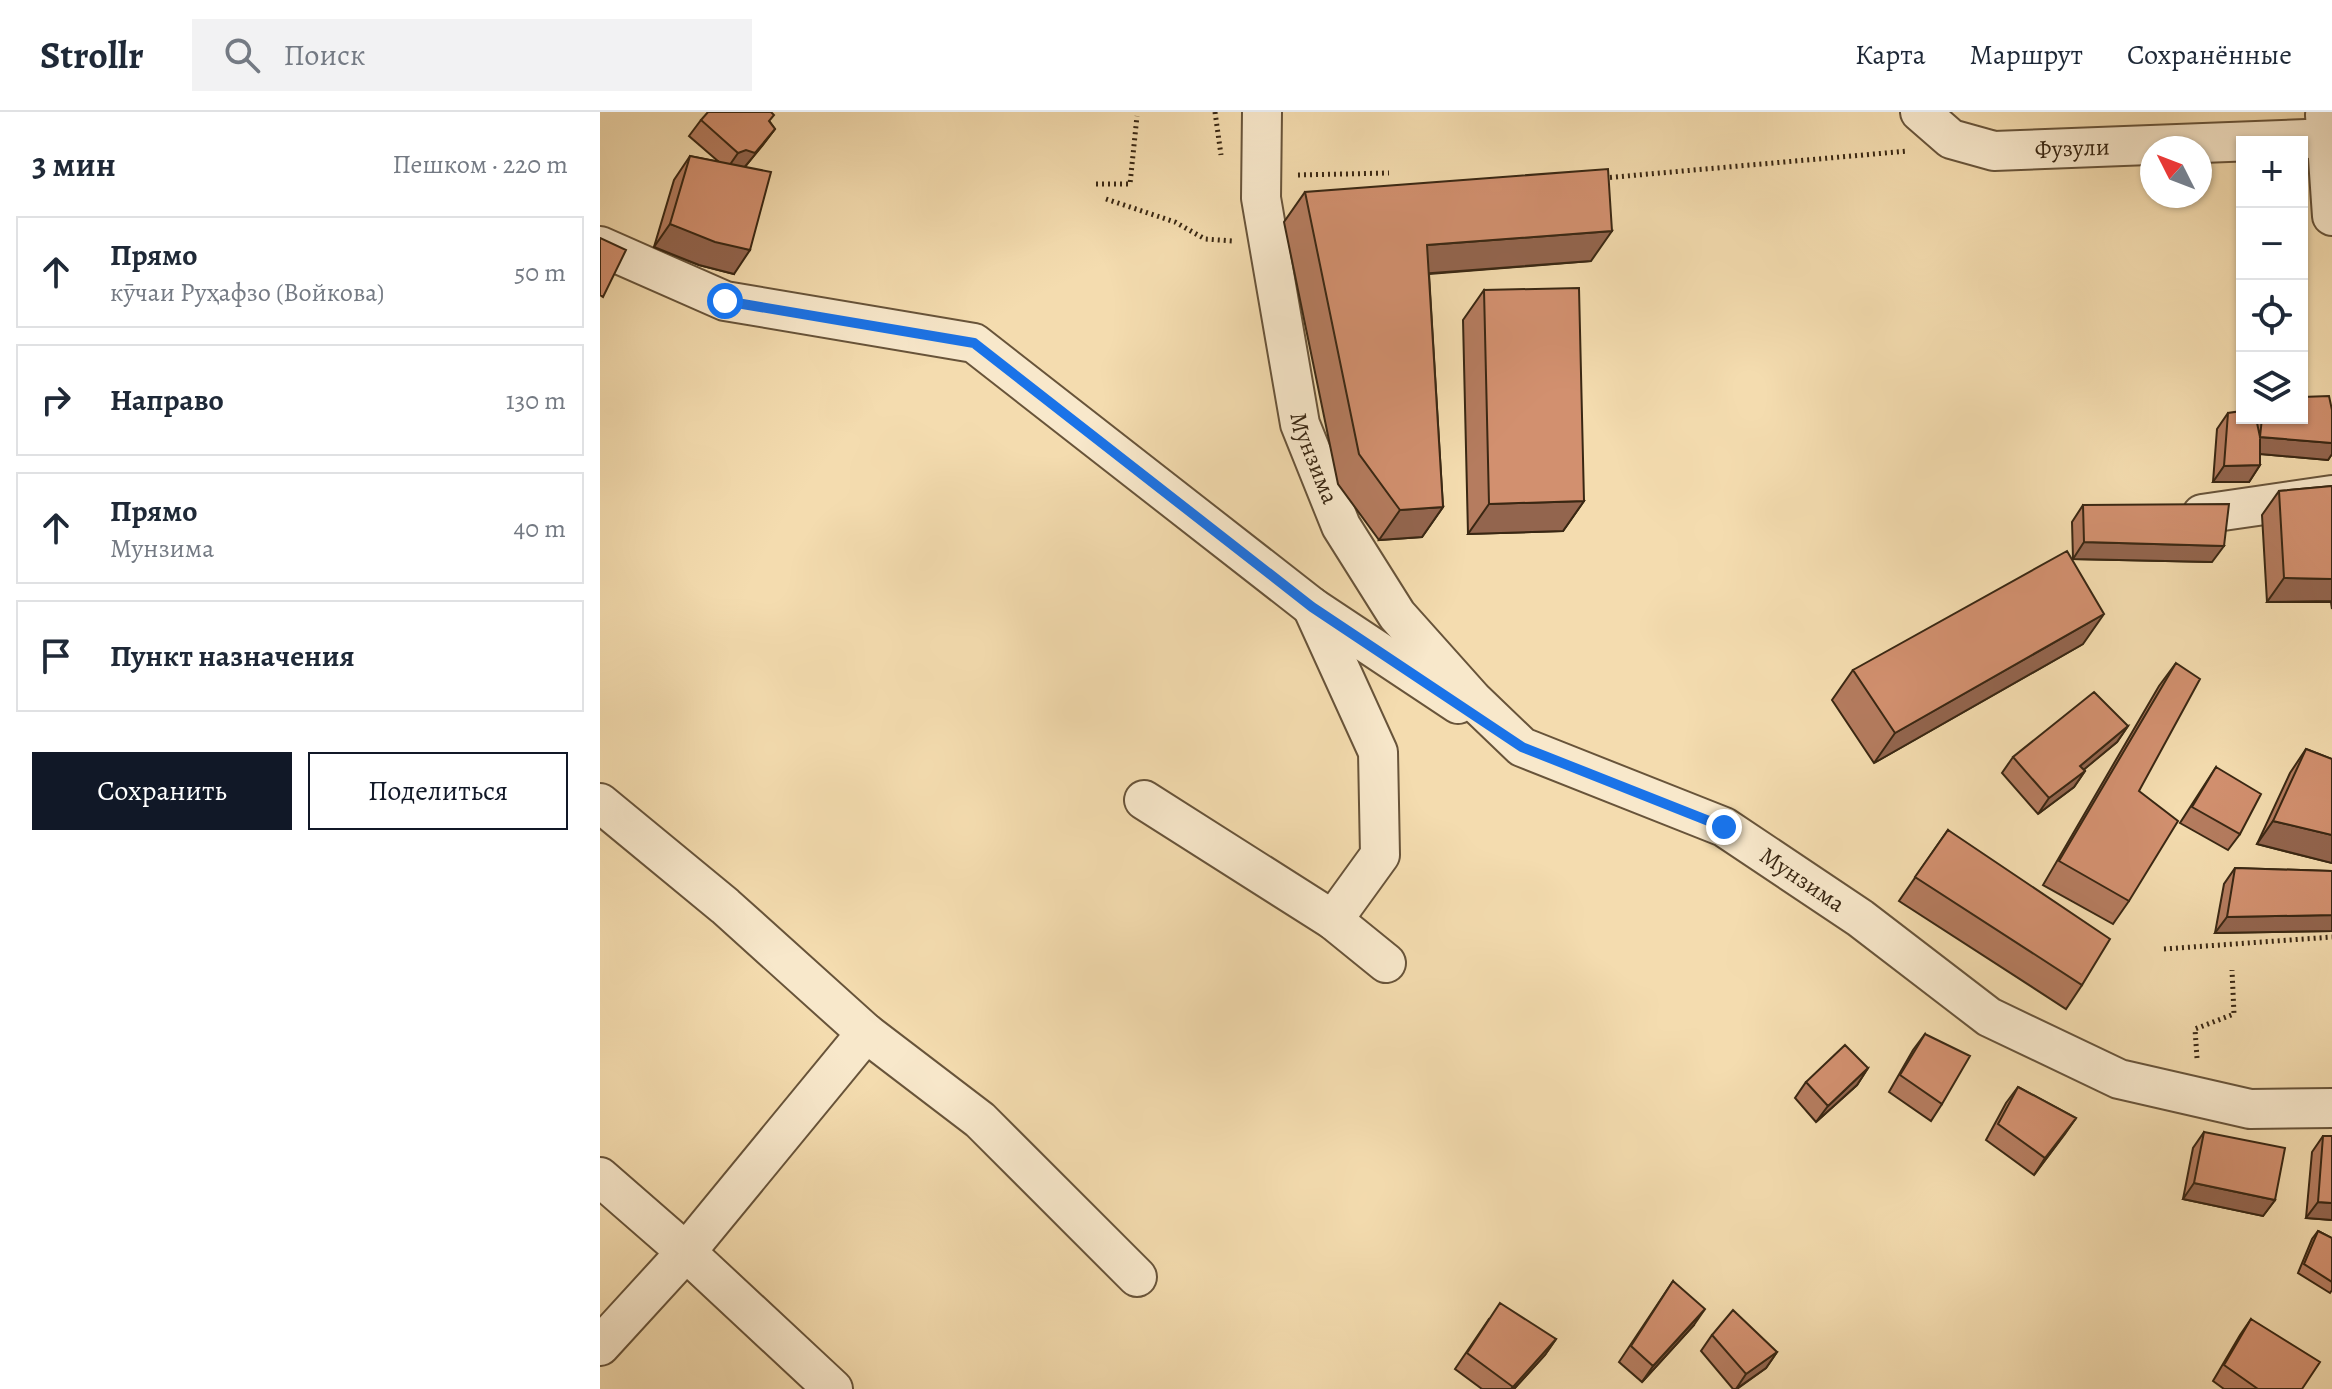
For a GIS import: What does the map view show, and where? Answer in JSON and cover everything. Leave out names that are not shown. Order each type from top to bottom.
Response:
[{"type":"street","name":"Мунзима","points":[[1262,112],[1261,198],[1300,424],[1341,526],[1397,615],[1473,700],[1522,747],[1724,827],[1860,918],[1989,1017],[2119,1079],[2250,1109],[2332,1108]]},
{"type":"street","name":"Фузули","points":[[1920,112],[1951,139],[1994,151],[2328,129]]},
{"type":"street","points":[[2328,129],[2332,216]]},
{"type":"street","points":[[600,246],[725,301],[974,343],[1312,607],[1522,747]]},
{"type":"street","points":[[2202,514],[2332,495]]},
{"type":"street","points":[[1312,607],[1378,752],[1380,855],[1333,920]]},
{"type":"street","points":[[1144,800],[1333,920],[1386,963]]},
{"type":"street","points":[[600,803],[725,906],[866,1033],[980,1120],[1137,1277]]},
{"type":"street","points":[[600,1346],[686,1252],[866,1033]]},
{"type":"street","points":[[600,1177],[686,1252],[833,1389]]},
{"type":"path","points":[[1096,184],[1130,184],[1137,116]]},
{"type":"path","points":[[1603,178],[1914,151]]},
{"type":"path","points":[[1297,175],[1389,173]]},
{"type":"path","points":[[1106,199],[1175,222],[1205,239],[1234,241],[1242,235]]},
{"type":"path","points":[[2164,949],[2332,937]]},
{"type":"path","points":[[2197,1067],[2195,1029],[2234,1014],[2232,970]]},
{"type":"building","points":[[708,112],[771,112],[774,115],[769,121],[775,129],[755,153],[746,150],[738,153],[701,120]]},
{"type":"building","points":[[690,156],[771,172],[750,250],[715,242],[670,224]]},
{"type":"building","points":[[1608,169],[1612,231],[1427,245],[1443,507],[1400,510],[1359,454],[1305,192]]},
{"type":"building","points":[[600,238],[626,250],[603,297],[600,295]]},
{"type":"building","points":[[1579,288],[1584,501],[1489,504],[1484,290]]},
{"type":"building","points":[[2329,396],[2332,443],[2260,437],[2261,424],[2308,424],[2308,397]]},
{"type":"building","points":[[2236,412],[2236,424],[2257,424],[2260,465],[2224,466],[2228,413]]},
{"type":"building","points":[[2332,486],[2332,579],[2284,578],[2279,491]]},
{"type":"building","points":[[2229,504],[2224,546],[2084,542],[2083,505]]},
{"type":"building","points":[[2067,551],[2104,614],[1895,733],[1853,670]]},
{"type":"building","points":[[2176,663],[2200,679],[2139,791],[2178,821],[2129,901],[2059,861]]},
{"type":"building","points":[[2094,692],[2128,726],[2080,766],[2085,771],[2049,798],[2013,757]]},
{"type":"building","points":[[2306,749],[2332,759],[2332,835],[2273,821]]},
{"type":"building","points":[[2216,767],[2261,794],[2240,834],[2192,807]]},
{"type":"building","points":[[1948,830],[2110,939],[2082,985],[1915,877]]},
{"type":"building","points":[[2235,868],[2332,871],[2332,915],[2227,917]]},
{"type":"building","points":[[1925,1034],[1970,1056],[1942,1104],[1900,1075]]},
{"type":"building","points":[[1845,1045],[1868,1068],[1828,1106],[1806,1082]]},
{"type":"building","points":[[2018,1087],[2076,1118],[2045,1158],[1998,1124]]},
{"type":"building","points":[[2204,1132],[2285,1148],[2275,1200],[2194,1183]]},
{"type":"building","points":[[2323,1136],[2332,1136],[2332,1203],[2318,1202]]},
{"type":"building","points":[[2318,1231],[2332,1238],[2332,1282],[2304,1264]]},
{"type":"building","points":[[1673,1281],[1705,1309],[1653,1366],[1631,1346]]},
{"type":"building","points":[[1500,1303],[1556,1339],[1513,1387],[1467,1353]]},
{"type":"building","points":[[1733,1310],[1777,1352],[1746,1374],[1712,1335]]},
{"type":"building","points":[[2251,1319],[2320,1362],[2302,1389],[2258,1389],[2224,1365]]},
{"type":"route","points":[[725,301],[974,343],[1312,607],[1522,747],[1724,827]]}]
